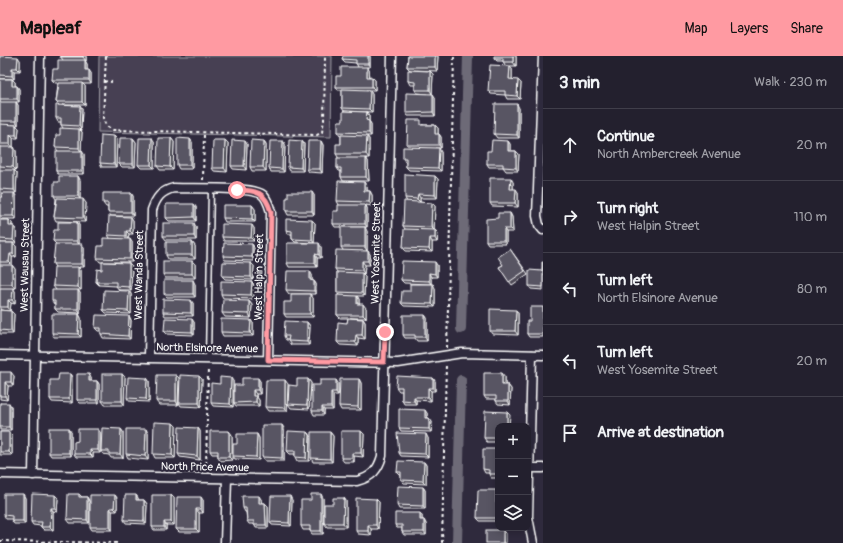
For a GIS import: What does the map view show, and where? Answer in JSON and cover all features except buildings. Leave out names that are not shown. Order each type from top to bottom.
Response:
[{"type":"street","name":"West Wausau Street","points":[[32,475],[40,56]]},
{"type":"street","name":"West Yosemite Street","points":[[375,473],[382,456],[392,56]]},
{"type":"street","points":[[543,56],[537,216],[539,225],[543,230]]},
{"type":"street","name":"West Wanda Street","points":[[149,358],[152,210],[159,195],[166,190],[174,188],[207,189]]},
{"type":"street","name":"West Halpin Street","points":[[207,189],[250,190],[263,196],[268,202],[271,212],[268,360]]},
{"type":"street","name":"North Elsinore Avenue","points":[[0,355],[398,363],[462,353],[543,355]]},
{"type":"street","points":[[529,459],[532,355]]},
{"type":"street","points":[[531,468],[543,468]]},
{"type":"street","name":"North Price Avenue","points":[[0,474],[357,481],[366,479],[375,473]]},
{"type":"street","points":[[225,543],[227,478]]},
{"type":"street","points":[[528,495],[528,517],[533,543]]},
{"type":"lane","points":[[207,189],[208,359]]},
{"type":"path","points":[[106,56],[103,118],[109,128],[121,131],[320,135],[324,120],[325,56]]},
{"type":"path","points":[[442,543],[454,56]]},
{"type":"path","points":[[104,81],[112,82]]},
{"type":"path","points":[[204,132],[207,189]]},
{"type":"path","points":[[206,478],[208,359]]},
{"type":"path","points":[[0,541],[119,543]]},
{"type":"shaded area","points":[[99,56],[332,56],[331,137],[98,132]]},
{"type":"waterway","points":[[461,329],[468,56]]},
{"type":"waterway","points":[[457,543],[461,380]]},
{"type":"route","points":[[237,190],[250,190],[257,192],[268,202],[271,212],[268,360],[384,362],[385,332]]}]
